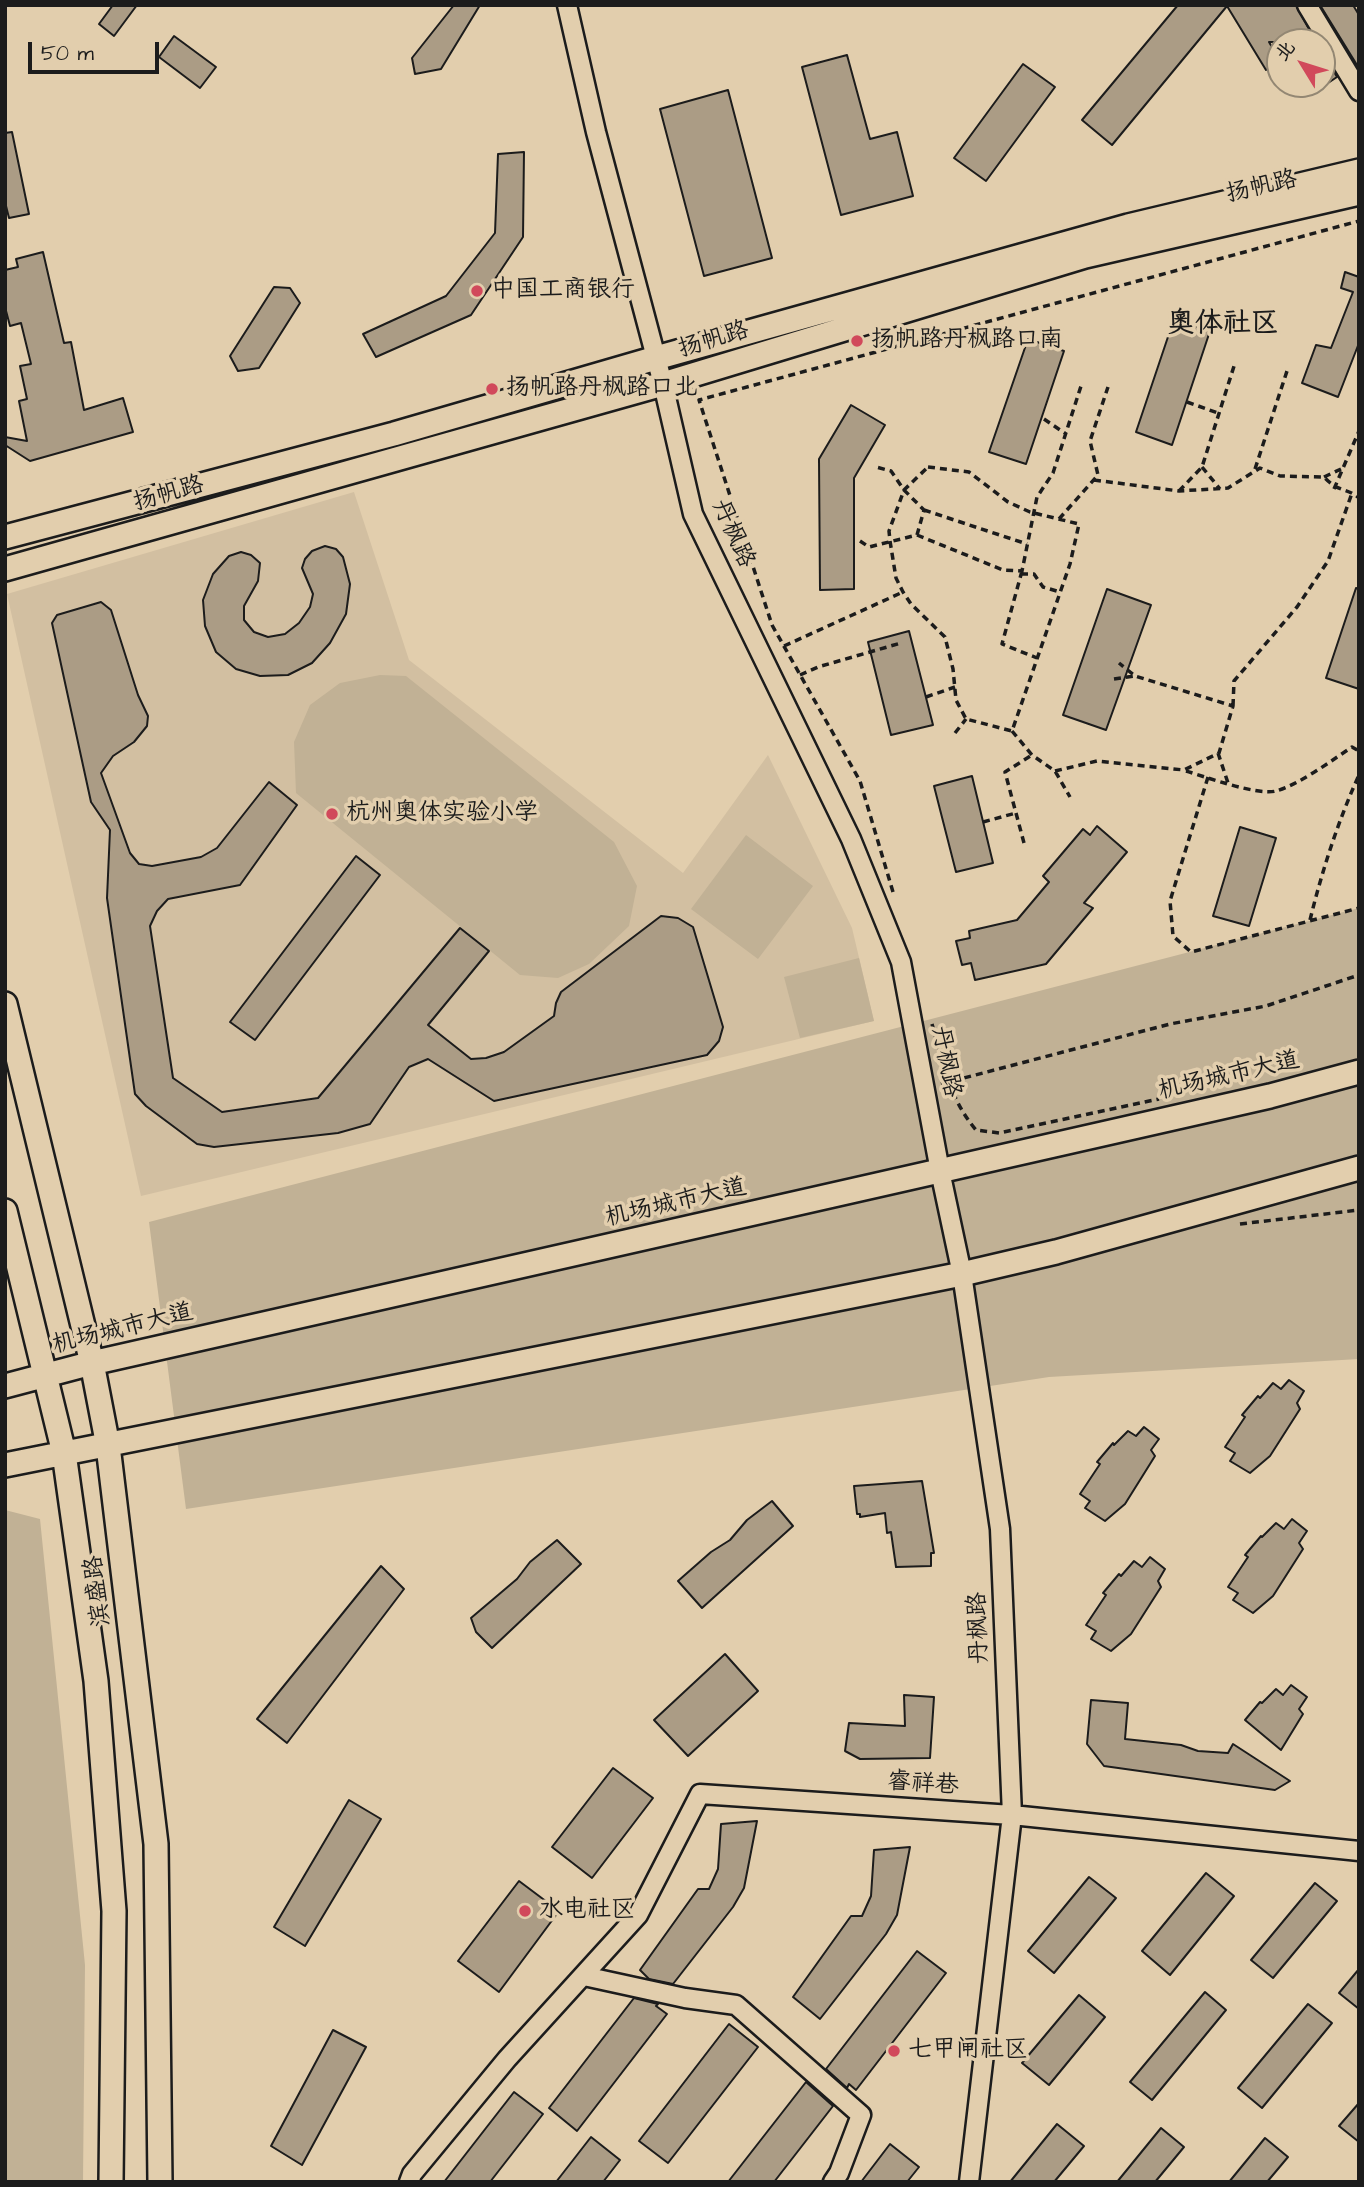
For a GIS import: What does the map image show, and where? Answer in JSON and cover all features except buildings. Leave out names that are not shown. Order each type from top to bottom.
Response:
[{"type":"main road","points":[[5,537],[394,434],[1128,226],[1359,171]]},
{"type":"main road","name":"扬帆路","points":[[5,569],[663,384],[1085,256],[1359,193]]},
{"type":"main road","name":"滨盛路","points":[[5,1004],[92,1363],[108,1446],[156,1844],[159,2182]]},
{"type":"main road","name":"机场城市大道","points":[[5,1386],[92,1363],[1270,1096],[1359,1072]]},
{"type":"main road","points":[[5,1465],[962,1274],[1069,1248],[1359,1168]]},
{"type":"main road","name":"滨盛路","points":[[5,1211],[64,1453],[96,1681],[114,1911],[111,2182]]},
{"type":"street","name":"丹枫路","points":[[567,5],[596,132],[663,384],[693,514],[850,839],[901,962],[962,1274],[1000,1529],[1012,1815],[969,2182]]},
{"type":"street","points":[[1307,5],[1359,91]]},
{"type":"street","name":"睿祥巷","points":[[584,1976],[638,1915],[700,1794],[1012,1815],[1359,1851]]},
{"type":"street","points":[[409,2182],[412,2174],[507,2059],[584,1976],[685,1998],[736,2005],[861,2115],[839,2174],[833,2182]]},
{"type":"path","points":[[895,899],[860,781],[772,625],[699,400],[1359,221]]},
{"type":"path","points":[[1179,491],[1202,467],[1235,363]]},
{"type":"path","points":[[1255,471],[1287,372]]},
{"type":"path","points":[[1038,659],[1002,644],[1037,497],[1054,473],[1082,383]]},
{"type":"path","points":[[1059,519],[1098,475],[1090,441],[1108,387]]},
{"type":"path","points":[[1187,402],[1218,413]]},
{"type":"path","points":[[1044,419],[1066,434]]},
{"type":"path","points":[[1334,489],[1359,431]]},
{"type":"path","points":[[876,467],[891,471],[904,490],[924,510],[1027,544]]},
{"type":"path","points":[[1012,731],[1061,592],[1079,524],[1033,513],[1008,502],[969,472],[928,467],[904,490],[889,531],[896,578],[911,604],[945,637],[953,669],[956,700],[966,719],[1012,731],[1032,755],[1055,771],[1070,797]]},
{"type":"path","points":[[1202,467],[1220,489]]},
{"type":"path","points":[[1094,481],[1179,491],[1220,489],[1228,488],[1260,468],[1280,476],[1324,477],[1342,468]]},
{"type":"path","points":[[1324,477],[1334,489],[1353,492],[1359,498]]},
{"type":"path","points":[[1228,783],[1218,753],[1233,706],[1234,681],[1297,607],[1328,561],[1353,492]]},
{"type":"path","points":[[916,535],[924,510]]},
{"type":"path","points":[[860,541],[869,547],[916,535],[1003,570],[1034,573],[1043,587],[1061,592]]},
{"type":"path","points":[[784,646],[903,592]]},
{"type":"path","points":[[800,675],[818,667],[901,643]]},
{"type":"path","points":[[1119,663],[1135,676],[1233,706]]},
{"type":"path","points":[[1114,679],[1135,676]]},
{"type":"path","points":[[926,697],[955,687]]},
{"type":"path","points":[[955,733],[966,719]]},
{"type":"path","points":[[1055,771],[1097,761],[1184,770],[1249,789],[1274,792],[1318,770],[1352,747],[1359,751]]},
{"type":"path","points":[[1184,770],[1218,753]]},
{"type":"path","points":[[1024,843],[1005,772],[1032,755]]},
{"type":"path","points":[[1310,920],[1347,800],[1359,775]]},
{"type":"path","points":[[1208,777],[1170,901],[1173,936],[1191,952],[1359,908]]},
{"type":"path","points":[[983,822],[1016,813]]},
{"type":"path","points":[[924,1088],[1170,1024],[1266,1006],[1359,975]]},
{"type":"path","points":[[930,1017],[949,1082],[961,1112],[976,1130],[999,1133],[1170,1097]]},
{"type":"shaded area","name":"杭州奥体实验小学","points":[[354,492],[409,660],[683,873],[768,755],[852,928],[874,1021],[141,1196],[7,594]]},
{"type":"shaded area","points":[[380,675],[406,676],[614,842],[637,886],[629,926],[589,964],[558,978],[520,975],[296,793],[294,742],[310,705],[340,683]]},
{"type":"shaded area","points":[[746,835],[813,886],[758,959],[691,909]]},
{"type":"shaded area","points":[[1359,908],[1359,1359],[1049,1377],[186,1509],[149,1222]]},
{"type":"shaded area","points":[[859,958],[874,1021],[800,1038],[784,977]]},
{"type":"shaded area","points":[[5,1510],[40,1519],[85,1965],[83,2182],[5,2182]]},
{"type":"place","name":"中国工商银行","points":[[477,291]]},
{"type":"place","name":"扬帆路丹枫路口南","points":[[857,341]]},
{"type":"place","name":"扬帆路丹枫路口北","points":[[492,389]]},
{"type":"place","name":"杭州奥体实验小学","points":[[332,814]]},
{"type":"place","name":"水电社区","points":[[525,1911]]},
{"type":"place","name":"七甲闸社区","points":[[894,2051]]},
{"type":"district","name":"奥体社区","points":[[1223,325]]}]
